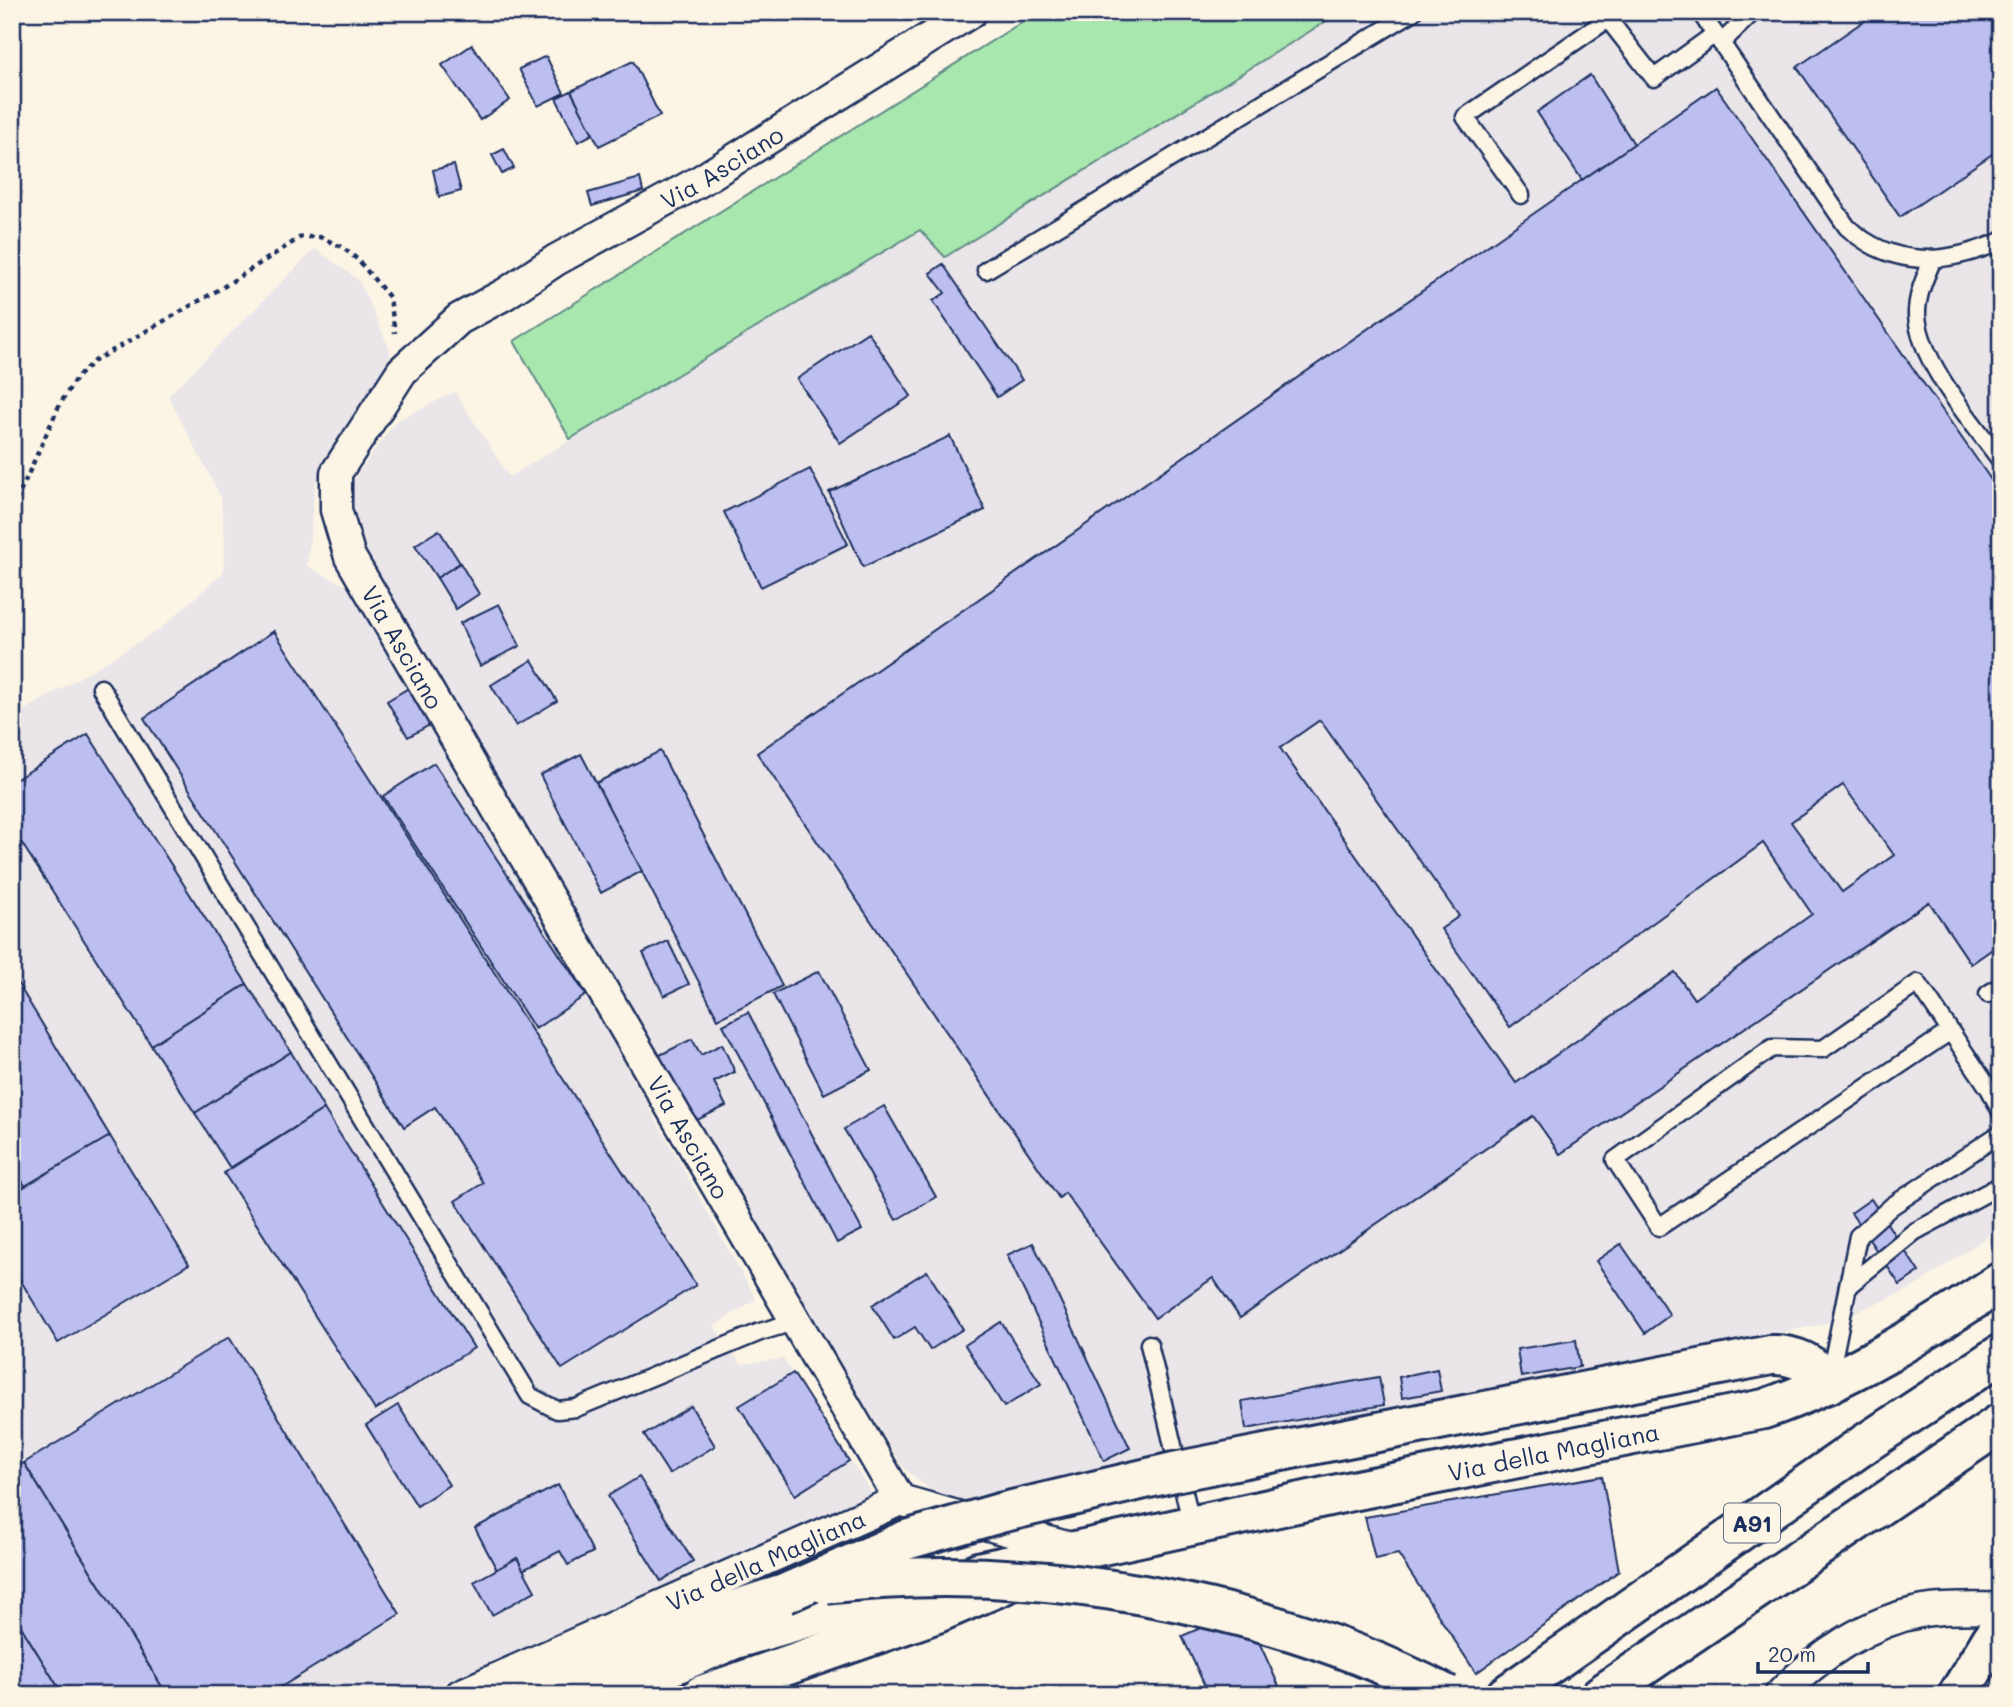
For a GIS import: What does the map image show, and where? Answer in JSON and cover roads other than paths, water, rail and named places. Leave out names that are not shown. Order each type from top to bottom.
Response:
[{"type":"main road","name":"Via della Magliana","points":[[601,1695],[708,1649],[786,1622],[931,1582],[1352,1491],[1764,1409],[1828,1384],[1913,1339],[2001,1282]]},
{"type":"main road","name":"A91","points":[[1506,1695],[2001,1354]]},
{"type":"main road","points":[[526,1695],[618,1652],[696,1622],[784,1594],[895,1544],[1000,1513],[1174,1472],[1771,1355],[1791,1357],[1805,1363],[1816,1369],[1828,1384]]},
{"type":"main road","name":"A91","points":[[1601,1695],[2001,1423]]},
{"type":"main road","name":"Via della Magliana","points":[[702,1695],[937,1613],[1080,1551]]},
{"type":"main road","points":[[784,1594],[848,1582],[939,1579],[1063,1584],[1131,1592],[1190,1603],[1255,1620],[1361,1657],[1447,1695]]},
{"type":"main road","points":[[1958,1695],[2001,1625]]},
{"type":"street","name":"Via Asciano","points":[[900,1500],[350,557],[336,510],[336,473],[402,371],[459,319],[505,294],[556,260],[700,181],[971,12]]},
{"type":"street","name":"Via della Magliana","points":[[460,1695],[900,1500],[1080,1551]]},
{"type":"street","points":[[1780,1695],[1816,1661],[1861,1634],[1890,1622],[1942,1609],[2001,1608]]},
{"type":"lane","points":[[986,270],[1413,12]]},
{"type":"lane","points":[[1700,12],[1847,227],[1863,242],[1909,260],[1961,255],[2001,241]]},
{"type":"lane","points":[[1521,195],[1465,117],[1608,19],[1654,78],[1718,38],[1753,12]]},
{"type":"lane","points":[[1933,259],[1923,281],[1917,315],[1922,336],[1940,376],[2001,461]]},
{"type":"lane","points":[[101,688],[530,1396],[557,1410],[576,1408],[760,1332],[797,1321]]},
{"type":"lane","points":[[1949,1032],[1659,1227],[1615,1160],[1772,1048],[1823,1049],[1918,984],[1990,1090],[2001,1112]]},
{"type":"lane","points":[[1828,1384],[1858,1236],[1892,1206],[2001,1133]]},
{"type":"lane","points":[[1848,1286],[1914,1232],[2001,1185]]},
{"type":"lane","points":[[1149,1344],[1192,1526]]}]
